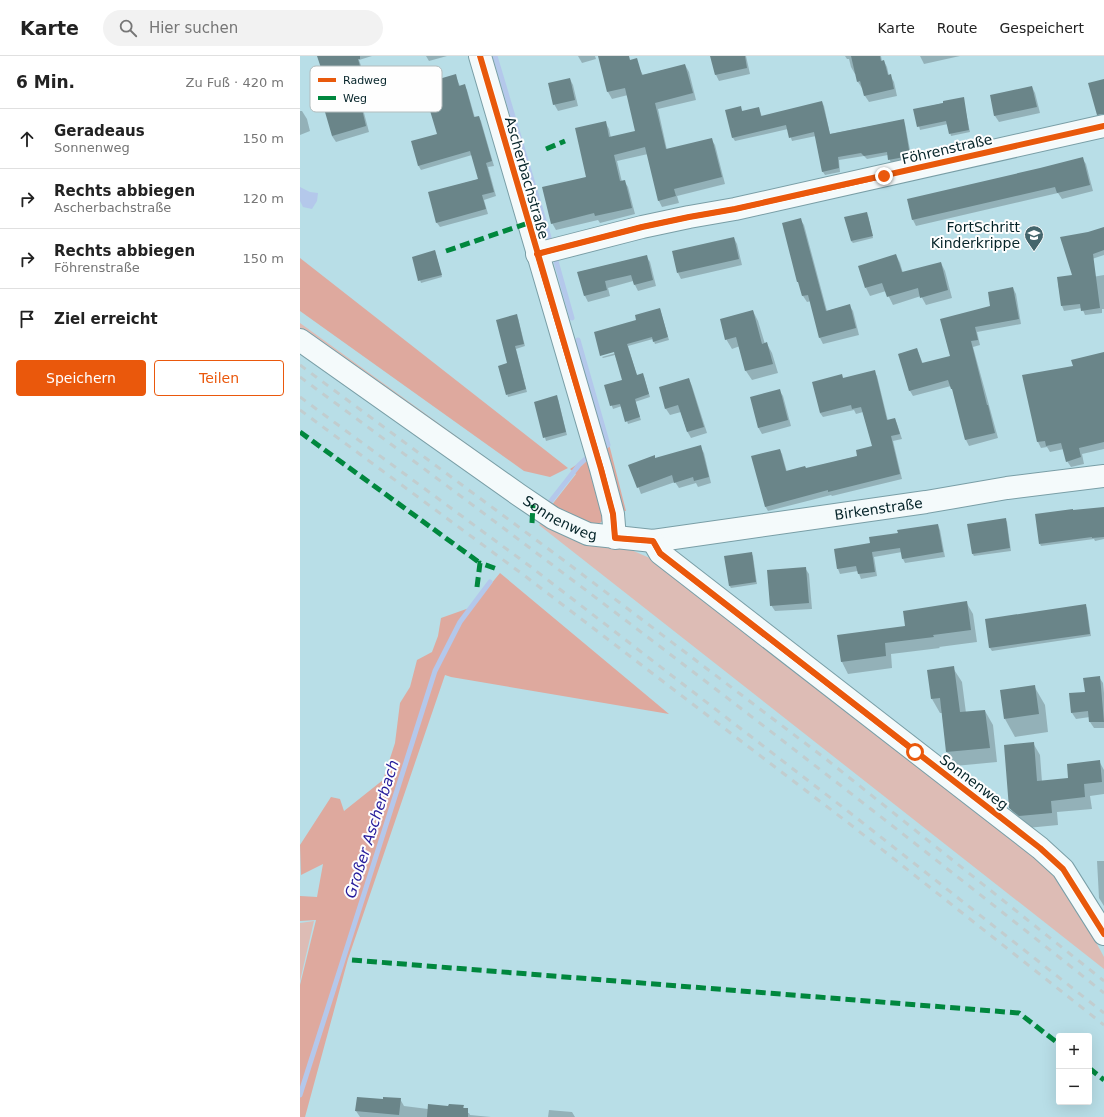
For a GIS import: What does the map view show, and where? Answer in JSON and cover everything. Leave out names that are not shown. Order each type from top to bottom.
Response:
[{"type":"street","name":"Ascherbachstraße","points":[[480,56],[541,254],[594,443],[613,514],[615,538]]},
{"type":"street","name":"Föhrenstraße","points":[[541,254],[642,227],[735,209],[1104,126]]},
{"type":"street","name":"Sonnenweg","points":[[300,340],[553,518],[588,534],[653,541],[660,554],[1040,848],[1062,869],[1104,934]]},
{"type":"street","name":"Birkenstraße","points":[[653,541],[926,502],[1016,487],[1104,476]]},
{"type":"shaded area","points":[[300,258],[568,468],[550,477],[524,471],[300,311]]},
{"type":"shaded area","points":[[300,323],[511,476],[514,483],[300,329]]},
{"type":"shaded area","points":[[609,444],[626,511],[609,509],[605,519],[595,527],[551,506],[576,474],[570,469]]},
{"type":"shaded area","points":[[544,521],[629,549],[652,559],[1033,850],[1067,889],[1104,957],[1104,969],[539,525]]},
{"type":"shaded area","points":[[500,573],[669,714],[445,675],[348,959],[305,1117],[300,1117],[300,985],[316,920],[300,921],[300,896],[317,897],[323,864],[301,875],[300,845],[331,797],[340,799],[344,811],[383,780],[395,743],[400,703],[410,687],[417,660],[432,652],[438,636],[441,618],[472,607]]},
{"type":"shaded area","points":[[314,921],[300,981],[300,923]]},
{"type":"water","points":[[300,187],[310,192],[318,193],[317,201],[312,209],[303,207],[300,201]]},
{"type":"building","points":[[317,56],[360,56],[360,59],[358,59],[360,66],[320,66]]},
{"type":"building","points":[[598,56],[629,56],[630,60],[637,58],[642,75],[685,64],[693,93],[655,103],[666,149],[712,138],[722,177],[674,189],[676,196],[658,201],[645,147],[614,155],[620,181],[625,180],[632,208],[595,216],[594,213],[551,224],[542,187],[586,177],[575,128],[606,121],[609,137],[635,131],[625,88],[607,92]]},
{"type":"building","points":[[710,56],[745,56],[747,68],[715,75]]},
{"type":"building","points":[[851,56],[880,56],[881,61],[884,60],[888,75],[891,74],[894,89],[864,96],[860,81],[857,82]]},
{"type":"building","points":[[456,74],[459,86],[465,84],[474,117],[479,116],[492,161],[486,163],[494,192],[482,195],[486,209],[436,223],[428,192],[478,179],[470,151],[418,166],[411,141],[437,134],[430,112],[442,112],[442,78]]},
{"type":"building","points":[[570,78],[575,100],[553,105],[548,83]]},
{"type":"building","points":[[1104,79],[1104,114],[1097,115],[1088,83]]},
{"type":"building","points":[[1032,86],[1037,107],[994,116],[990,95]]},
{"type":"building","points":[[964,97],[969,130],[949,134],[946,121],[917,127],[913,109]]},
{"type":"building","points":[[822,101],[830,134],[904,119],[910,156],[888,160],[887,152],[864,156],[861,153],[838,157],[839,168],[822,172],[814,132],[789,138],[786,125],[732,138],[725,110],[741,106],[742,111],[759,107],[761,116]]},
{"type":"building","points":[[325,112],[363,112],[366,126],[332,136]]},
{"type":"building","points":[[1083,157],[1090,185],[1057,193],[1055,187],[912,220],[907,199]]},
{"type":"building","points":[[867,212],[873,236],[851,241],[844,217]]},
{"type":"building","points":[[801,218],[826,311],[850,304],[856,328],[819,338],[808,295],[802,296],[797,282],[782,223]]},
{"type":"building","points":[[1104,227],[1104,250],[1093,254],[1100,308],[1081,311],[1080,304],[1061,306],[1057,277],[1072,275],[1060,237],[1088,232]]},
{"type":"building","points":[[734,237],[739,259],[677,273],[672,251]]},
{"type":"building","points":[[435,250],[442,275],[418,281],[412,257]]},
{"type":"building","points":[[896,254],[902,272],[941,262],[948,290],[920,298],[918,288],[887,297],[882,283],[865,288],[858,266]]},
{"type":"building","points":[[647,255],[653,280],[634,285],[631,275],[605,281],[607,290],[584,296],[577,272]]},
{"type":"building","points":[[1013,287],[1019,319],[975,327],[978,340],[971,341],[995,433],[965,440],[952,389],[948,380],[909,391],[898,354],[917,348],[922,363],[950,356],[940,319],[990,306],[988,292]]},
{"type":"building","points":[[660,308],[668,337],[653,342],[652,337],[627,344],[637,375],[643,373],[649,394],[635,399],[640,417],[625,422],[620,404],[610,406],[604,385],[622,380],[614,352],[600,356],[594,332],[636,320],[635,315]]},
{"type":"building","points":[[753,310],[762,344],[767,342],[773,364],[745,371],[736,337],[725,340],[720,319]]},
{"type":"building","points":[[517,314],[524,344],[515,346],[526,389],[506,395],[498,366],[507,363],[496,320]]},
{"type":"building","points":[[1104,352],[1104,442],[1079,448],[1081,457],[1066,462],[1061,443],[1046,446],[1045,441],[1037,442],[1022,375],[1073,366],[1071,360]]},
{"type":"building","points":[[875,370],[887,420],[895,418],[900,434],[891,436],[900,474],[828,492],[828,490],[765,507],[751,456],[780,449],[786,471],[857,456],[856,450],[872,446],[861,407],[852,409],[851,405],[820,413],[812,382],[842,374],[843,378]]},
{"type":"building","points":[[689,378],[704,427],[687,432],[678,405],[665,409],[659,387]]},
{"type":"building","points":[[780,389],[788,420],[758,428],[750,397]]},
{"type":"building","points":[[557,395],[566,432],[543,438],[534,402]]},
{"type":"building","points":[[701,445],[709,477],[694,481],[693,477],[674,483],[672,475],[637,488],[628,465],[655,455],[655,458]]},
{"type":"building","points":[[1104,507],[1104,537],[1092,537],[1039,544],[1035,514]]},
{"type":"building","points":[[1006,518],[1010,548],[972,554],[967,524]]},
{"type":"building","points":[[938,524],[943,552],[902,559],[900,548],[872,552],[875,572],[858,574],[856,566],[837,569],[834,549],[870,543],[869,537],[898,533],[897,530]]},
{"type":"building","points":[[752,552],[756,582],[729,586],[724,556]]},
{"type":"building","points":[[806,567],[809,603],[770,606],[767,570]]},
{"type":"building","points":[[967,601],[971,630],[933,635],[934,637],[885,643],[886,656],[841,662],[837,635],[905,626],[903,611]]},
{"type":"building","points":[[1086,604],[1090,634],[989,648],[985,619]]},
{"type":"building","points":[[954,666],[960,712],[985,710],[990,748],[946,752],[940,698],[931,699],[927,670]]},
{"type":"building","points":[[1100,676],[1104,722],[1089,722],[1088,711],[1071,713],[1069,693],[1085,692],[1083,678]]},
{"type":"building","points":[[1035,685],[1039,714],[1004,719],[1000,690]]},
{"type":"building","points":[[1034,742],[1037,781],[1068,778],[1067,764],[1100,760],[1102,782],[1084,784],[1085,797],[1051,801],[1052,813],[1019,816],[1009,808],[1004,745]]},
{"type":"building","points":[[357,1097],[383,1099],[383,1097],[401,1098],[399,1115],[355,1111]]},
{"type":"building","points":[[428,1104],[448,1106],[449,1104],[464,1105],[463,1108],[468,1108],[468,1117],[427,1117]]},
{"type":"waterway","name":"Großer Ascherbach","points":[[495,56],[551,244]]},
{"type":"waterway","name":"Großer Ascherbach","points":[[554,254],[572,318]]},
{"type":"waterway","name":"Großer Ascherbach","points":[[578,340],[608,445],[600,449]]},
{"type":"waterway","name":"Großer Ascherbach","points":[[550,502],[579,465],[591,454]]},
{"type":"waterway","name":"Großer Ascherbach","points":[[300,1095],[435,671],[460,622],[490,582]]},
{"type":"railway","points":[[300,365],[566,562],[826,759],[1104,981]]},
{"type":"railway","points":[[300,377],[402,452],[705,681],[1005,914],[1104,993]]},
{"type":"railway","points":[[300,397],[531,567],[858,819],[1104,1013]]},
{"type":"railway","points":[[300,410],[525,576],[851,825],[1104,1025]]},
{"type":"marked path","points":[[546,149],[565,141]]},
{"type":"marked path","points":[[446,251],[528,223]]},
{"type":"marked path","points":[[300,432],[480,563]]},
{"type":"marked path","points":[[532,523],[533,505]]},
{"type":"marked path","points":[[477,587],[480,563],[497,569]]},
{"type":"marked path","points":[[352,960],[1019,1013],[1056,1042]]},
{"type":"marked path","points":[[1090,1069],[1104,1080]]},
{"type":"cycle path","points":[[480,56],[601,469],[613,514],[615,538],[653,541],[660,553],[1040,848],[1063,869],[1104,934]]},
{"type":"cycle path","points":[[537,254],[642,227],[735,209],[1104,126]]},
{"type":"place","name":"FortSchritt Kinderkrippe","points":[[1034,252]]},
{"type":"route","points":[[884,176],[735,209],[642,227],[537,254],[601,468],[613,514],[615,538],[653,541],[660,554],[915,752]]}]
